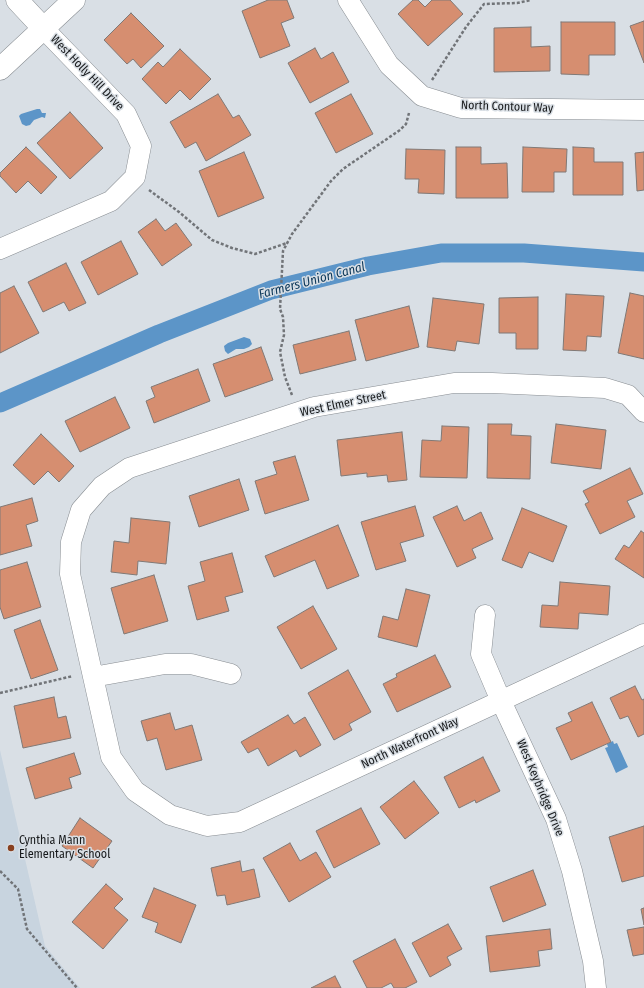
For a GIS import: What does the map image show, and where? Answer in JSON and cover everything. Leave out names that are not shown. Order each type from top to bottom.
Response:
[{"type":"street","points":[[17,0],[44,29]]},
{"type":"street","points":[[0,69],[74,0]]},
{"type":"street","name":"North Contour Way","points":[[348,0],[389,65],[422,96],[461,108],[644,110]]},
{"type":"street","name":"West Holly Hill Drive","points":[[0,249],[111,201],[134,177],[141,146],[126,114],[44,29]]},
{"type":"street","name":"West Elmer Street","points":[[81,510],[102,486],[130,468],[314,407],[454,383],[605,388],[628,395],[644,412]]},
{"type":"street","name":"North Waterfront Way","points":[[81,510],[71,542],[70,574],[85,676],[111,757],[135,792],[170,814],[207,826],[240,822],[644,634]]},
{"type":"street","name":"West Keybridge Drive","points":[[485,616],[481,654],[501,701],[556,819],[572,870],[593,961],[596,988]]},
{"type":"street","points":[[85,676],[165,664],[191,664],[232,674]]},
{"type":"path","points":[[431,82],[466,27],[484,4],[517,3],[532,0]]},
{"type":"path","points":[[293,399],[285,377],[280,352],[284,335],[283,317],[280,308],[283,252],[292,234],[331,181],[343,169],[400,130],[406,124],[409,113]]},
{"type":"path","points":[[145,187],[179,212],[212,240],[232,248],[256,254],[288,242]]},
{"type":"path","points":[[0,693],[85,676]]},
{"type":"path","points":[[0,871],[18,889],[27,929],[77,988]]},
{"type":"shaded area","name":"Cynthia Mann Elementary School","points":[[0,750],[45,946],[80,988],[0,988]]},
{"type":"water","points":[[40,109],[42,113],[46,113],[45,118],[42,117],[34,120],[30,125],[26,126],[22,124],[19,116],[21,114]]},
{"type":"water","points":[[244,337],[250,339],[252,344],[249,347],[244,349],[236,349],[228,354],[225,351],[224,346],[228,343]]},
{"type":"water","points":[[613,741],[614,744],[617,743],[628,767],[616,773],[605,748],[608,747],[607,744]]},
{"type":"building","points":[[268,0],[287,0],[294,18],[281,23],[290,46],[260,58],[242,11]]},
{"type":"building","points":[[413,0],[418,0],[425,7],[432,0],[450,0],[463,14],[428,46],[398,14]]},
{"type":"building","points":[[131,13],[164,46],[141,68],[133,59],[127,64],[104,40]]},
{"type":"building","points":[[644,21],[644,63],[630,26]]},
{"type":"building","points":[[561,22],[615,22],[615,55],[589,55],[589,75],[561,74]]},
{"type":"building","points":[[531,27],[531,47],[550,46],[550,71],[494,72],[494,28]]},
{"type":"building","points":[[315,48],[321,59],[333,52],[349,82],[310,103],[288,63]]},
{"type":"building","points":[[180,49],[211,79],[190,100],[180,90],[166,104],[142,79],[158,62],[163,67]]},
{"type":"building","points":[[218,94],[233,118],[239,115],[251,135],[206,161],[196,142],[185,148],[170,122]]},
{"type":"building","points":[[351,94],[373,134],[336,153],[315,113]]},
{"type":"building","points":[[70,112],[103,148],[70,179],[37,143]]},
{"type":"building","points":[[26,147],[57,177],[41,194],[28,181],[16,193],[0,176],[0,173]]},
{"type":"building","points":[[456,147],[481,147],[481,164],[507,163],[508,198],[456,198]]},
{"type":"building","points":[[523,147],[567,149],[566,172],[554,172],[554,192],[522,192]]},
{"type":"building","points":[[573,147],[594,148],[594,162],[623,162],[623,195],[573,195]]},
{"type":"building","points":[[406,149],[445,150],[444,194],[418,193],[419,179],[405,179]]},
{"type":"building","points":[[244,152],[264,198],[218,217],[199,171]]},
{"type":"building","points":[[644,152],[644,190],[637,191],[635,153]]},
{"type":"building","points":[[156,219],[165,231],[176,223],[192,245],[162,266],[138,232]]},
{"type":"building","points":[[121,241],[138,274],[98,295],[81,262]]},
{"type":"building","points":[[66,263],[86,303],[69,311],[64,302],[43,312],[28,282]]},
{"type":"building","points":[[14,286],[39,333],[0,353],[0,293]]},
{"type":"building","points":[[630,293],[644,296],[644,359],[618,353]]},
{"type":"building","points":[[566,294],[604,296],[601,337],[587,336],[586,351],[563,350]]},
{"type":"building","points":[[538,297],[538,349],[516,349],[516,333],[499,333],[499,298]]},
{"type":"building","points":[[433,298],[484,304],[479,344],[457,341],[455,351],[427,347]]},
{"type":"building","points":[[409,306],[419,347],[366,361],[355,320]]},
{"type":"building","points":[[349,331],[356,360],[300,374],[293,345]]},
{"type":"building","points":[[261,347],[273,380],[225,397],[213,364]]},
{"type":"building","points":[[198,369],[210,401],[154,423],[146,401],[155,397],[151,387]]},
{"type":"building","points":[[115,397],[130,428],[80,452],[65,421]]},
{"type":"building","points":[[488,424],[512,424],[511,435],[531,436],[530,479],[487,478]]},
{"type":"building","points":[[556,424],[606,430],[601,469],[551,463]]},
{"type":"building","points":[[442,426],[469,427],[467,478],[420,477],[422,440],[441,441]]},
{"type":"building","points":[[402,432],[407,480],[388,482],[387,475],[367,477],[367,473],[341,476],[337,440]]},
{"type":"building","points":[[41,434],[74,466],[59,482],[48,471],[34,485],[13,465]]},
{"type":"building","points":[[295,456],[309,500],[265,514],[255,481],[277,474],[273,462]]},
{"type":"building","points":[[630,468],[643,494],[627,501],[635,517],[600,534],[585,504],[589,502],[583,491]]},
{"type":"building","points":[[239,479],[249,510],[199,527],[189,496]]},
{"type":"building","points":[[32,498],[38,521],[26,525],[32,546],[0,555],[0,507]]},
{"type":"building","points":[[415,506],[424,536],[400,543],[406,561],[376,570],[361,522]]},
{"type":"building","points":[[457,506],[464,521],[481,512],[493,539],[472,549],[476,558],[457,567],[433,517]]},
{"type":"building","points":[[522,508],[567,526],[553,562],[529,552],[522,568],[502,560]]},
{"type":"building","points":[[131,518],[170,522],[166,564],[138,561],[137,575],[111,572],[114,541],[129,543]]},
{"type":"building","points":[[338,525],[359,576],[327,589],[315,560],[274,577],[265,556]]},
{"type":"building","points":[[641,531],[644,533],[644,578],[615,559],[624,545],[629,548]]},
{"type":"building","points":[[232,553],[243,592],[225,597],[229,611],[197,620],[188,586],[205,581],[200,562]]},
{"type":"building","points":[[27,562],[41,607],[4,619],[0,607],[0,570]]},
{"type":"building","points":[[154,575],[168,621],[124,634],[111,588]]},
{"type":"building","points":[[560,582],[610,586],[608,615],[579,613],[578,629],[540,627],[542,605],[558,606]]},
{"type":"building","points":[[406,589],[430,595],[417,647],[378,637],[383,616],[398,620]]},
{"type":"building","points":[[313,606],[337,649],[301,669],[277,627]]},
{"type":"building","points":[[40,620],[58,670],[31,679],[14,630]]},
{"type":"building","points":[[435,655],[451,687],[397,712],[383,684],[397,677],[396,674]]},
{"type":"building","points":[[348,670],[371,712],[349,724],[352,730],[334,740],[308,693]]},
{"type":"building","points":[[635,686],[642,700],[644,699],[644,734],[638,737],[628,716],[620,719],[610,698]]},
{"type":"building","points":[[54,697],[58,718],[66,716],[71,738],[23,748],[14,706]]},
{"type":"building","points":[[592,702],[611,742],[571,760],[556,728],[572,721],[568,713]]},
{"type":"building","points":[[170,713],[175,730],[192,725],[202,760],[166,770],[157,738],[147,741],[141,721]]},
{"type":"building","points":[[288,715],[294,724],[305,717],[321,745],[300,757],[296,750],[268,766],[258,748],[248,753],[241,742]]},
{"type":"building","points":[[74,753],[81,774],[69,778],[72,788],[35,799],[26,768]]},
{"type":"building","points":[[483,757],[500,791],[476,803],[475,800],[459,808],[444,777]]},
{"type":"building","points":[[414,781],[439,813],[405,839],[380,807]]},
{"type":"building","points":[[361,808],[380,844],[334,868],[316,831]]},
{"type":"building","points":[[80,818],[112,841],[93,868],[62,846]]},
{"type":"building","points":[[644,826],[644,876],[622,882],[609,837]]},
{"type":"building","points":[[290,843],[300,861],[316,852],[331,877],[289,902],[263,858]]},
{"type":"building","points":[[240,861],[242,872],[254,869],[260,897],[227,905],[225,895],[217,896],[211,868]]},
{"type":"building","points":[[533,870],[546,905],[503,922],[490,887]]},
{"type":"building","points":[[106,884],[123,899],[114,908],[128,920],[103,949],[72,922]]},
{"type":"building","points":[[154,888],[196,905],[181,943],[155,932],[158,923],[142,917]]},
{"type":"building","points":[[644,908],[644,925],[641,909]]},
{"type":"building","points":[[448,924],[462,949],[447,957],[451,965],[430,977],[412,943]]},
{"type":"building","points":[[644,927],[644,954],[633,956],[627,930]]},
{"type":"building","points":[[550,929],[552,949],[538,951],[540,966],[490,972],[486,936]]},
{"type":"building","points":[[395,939],[417,982],[405,988],[394,988],[391,983],[381,988],[367,988],[353,961]]},
{"type":"building","points":[[335,976],[341,988],[311,988]]},
{"type":"waterway","name":"Farmers Union Canal","points":[[0,403],[159,334],[271,290],[368,266],[441,253],[524,253],[644,262]]},
{"type":"place","name":"Cynthia Mann Elementary School","points":[[11,848]]}]
